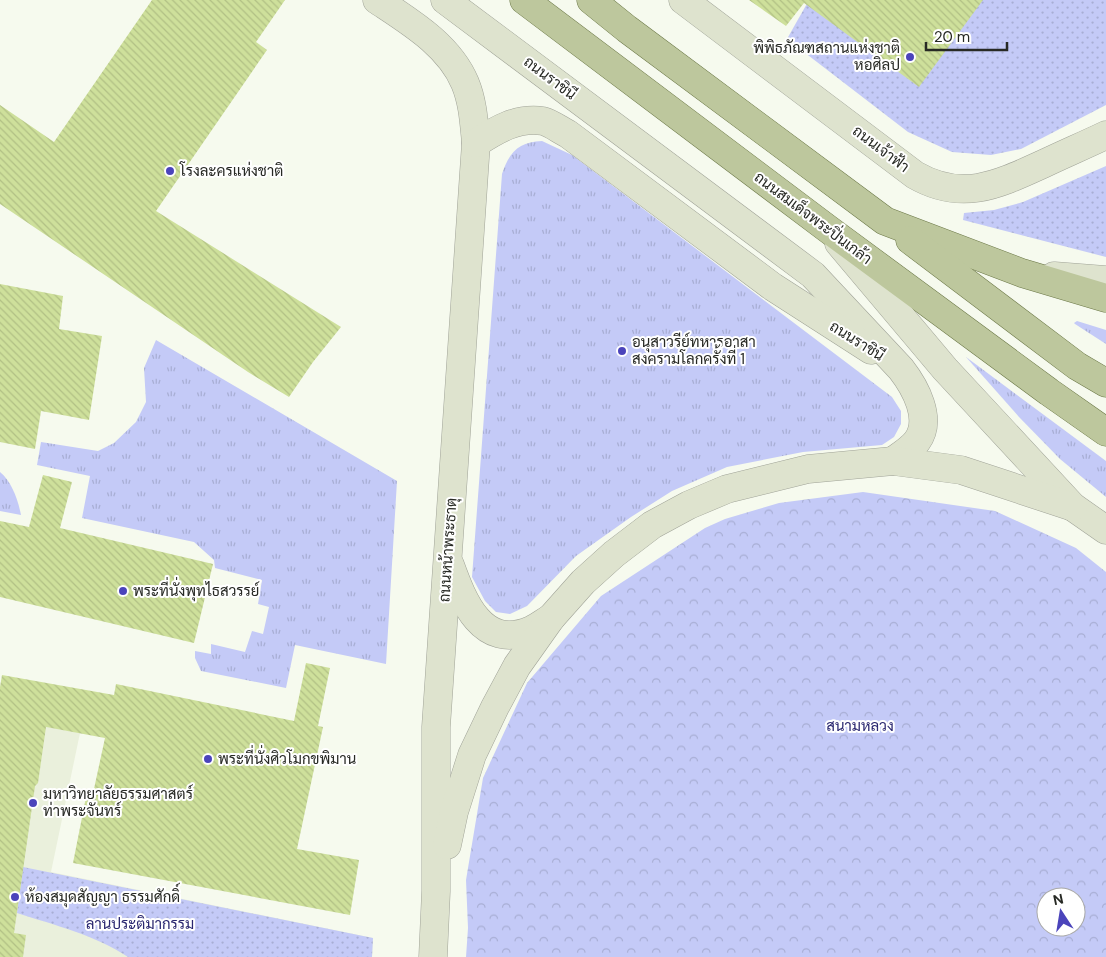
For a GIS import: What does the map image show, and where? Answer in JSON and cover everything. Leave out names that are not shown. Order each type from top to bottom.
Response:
[{"type":"main road","name":"ถนนสมเด็จพระปิ่นเกล้า","points":[[524,0],[828,229],[1106,432]]},
{"type":"main road","points":[[591,0],[627,29],[1077,366],[1106,383]]},
{"type":"main road","points":[[885,221],[1022,273],[1106,298]]},
{"type":"street","points":[[377,0],[442,48],[455,64],[466,83],[472,106],[476,143]]},
{"type":"street","name":"ถนนราชินี","points":[[445,0],[813,274],[901,369]]},
{"type":"street","name":"ถนนเจ้าฟ้า","points":[[683,0],[915,175],[930,184],[945,188],[964,189],[988,186],[1009,180],[1106,135]]},
{"type":"street","name":"ถนนราชินี","points":[[476,143],[497,129],[522,120],[544,121],[568,134],[773,287],[901,369]]},
{"type":"street","name":"ถนนหน้าพระธาตุ","points":[[433,957],[436,892],[436,727],[476,143]]},
{"type":"street","points":[[828,229],[886,301],[945,369],[1074,507],[1106,530]]},
{"type":"street","points":[[1022,273],[1106,280]]},
{"type":"street","points":[[893,461],[912,447],[918,439],[922,426],[920,399],[913,384],[901,369]]},
{"type":"street","points":[[436,892],[454,812],[472,755],[517,666],[551,618],[583,582],[614,554],[652,525],[705,497],[727,489],[808,469],[893,461],[961,470],[1074,507]]},
{"type":"street","points":[[448,559],[468,610],[481,624],[494,632],[509,635],[530,630],[551,618]]},
{"type":"shaded area","name":"มหาวิทยาลัยธรรมศาสตร์ ท่าพระจันทร์","points":[[0,719],[80,733],[51,872],[373,938],[372,957],[0,957]]},
{"type":"green space","points":[[809,0],[1106,0],[1106,105],[1021,149],[991,155],[952,152],[908,132],[787,39]]},
{"type":"green space","points":[[542,141],[572,155],[892,397],[901,411],[901,424],[894,437],[882,445],[803,452],[727,467],[672,491],[576,556],[527,606],[510,614],[496,612],[485,601],[472,577],[502,174],[508,160],[516,150],[527,143]]},
{"type":"green space","points":[[1106,166],[1106,257],[963,220],[964,213],[994,210],[1023,202]]},
{"type":"green space","points":[[1077,321],[1106,330],[1106,344],[1074,323]]},
{"type":"green space","points":[[156,340],[397,481],[386,664],[295,645],[286,688],[201,671],[195,658],[195,651],[211,654],[211,644],[245,652],[252,631],[263,634],[269,607],[258,604],[262,580],[215,568],[214,560],[194,542],[82,518],[90,476],[37,465],[41,442],[98,451],[114,443],[136,422],[146,402],[144,368]]},
{"type":"green space","points":[[966,357],[1106,461],[1106,497],[1060,459],[1019,417]]},
{"type":"green space","points":[[0,472],[14,492],[21,515],[0,511]]},
{"type":"green space","name":"สนามหลวง","points":[[863,492],[995,511],[1076,548],[1106,572],[1106,957],[466,957],[468,928],[466,880],[483,778],[527,683],[601,596],[705,528],[725,519],[779,503]]},
{"type":"green space","name":"ลานประติมากรรม","points":[[23,867],[373,938],[372,957],[128,957],[88,937],[17,913]]},
{"type":"building","points":[[152,0],[285,0],[256,42],[267,50],[156,211],[341,327],[313,362],[289,397],[248,372],[0,204],[0,105],[54,142]]},
{"type":"building","name":"พิพิธภัณฑสถานแห่งชาติ หอศิลป","points":[[749,0],[983,0],[919,87],[804,3],[786,26]]},
{"type":"building","points":[[0,284],[63,296],[59,329],[102,336],[89,420],[41,411],[35,449],[0,442]]},
{"type":"building","name":"พระที่นั่งพุทไธสวรรย์","points":[[43,475],[72,482],[60,528],[213,564],[194,643],[0,597],[0,521],[29,527]]},
{"type":"building","points":[[306,663],[330,668],[318,726],[323,727],[297,849],[359,860],[350,915],[73,863],[86,797],[92,798],[105,738],[46,727],[38,783],[35,786],[14,933],[26,935],[23,957],[0,957],[0,687],[2,675],[114,695],[116,684],[294,721]]},
{"type":"place","name":"พิพิธภัณฑสถานแห่งชาติ หอศิลป","points":[[910,57]]},
{"type":"place","name":"โรงละครแห่งชาติ","points":[[170,171]]},
{"type":"place","name":"อนุสาวรีย์ทหารอาสา สงครามโลกครั้งที่ 1","points":[[622,351]]},
{"type":"place","name":"พระที่นั่งพุทไธสวรรย์","points":[[123,591]]},
{"type":"place","name":"พระที่นั่งศิวโมกขพิมาน","points":[[208,759]]},
{"type":"place","name":"มหาวิทยาลัยธรรมศาสตร์ ท่าพระจันทร์","points":[[33,803]]},
{"type":"place","name":"ห้องสมุดสัญญา ธรรมศักดิ์","points":[[15,897]]}]
